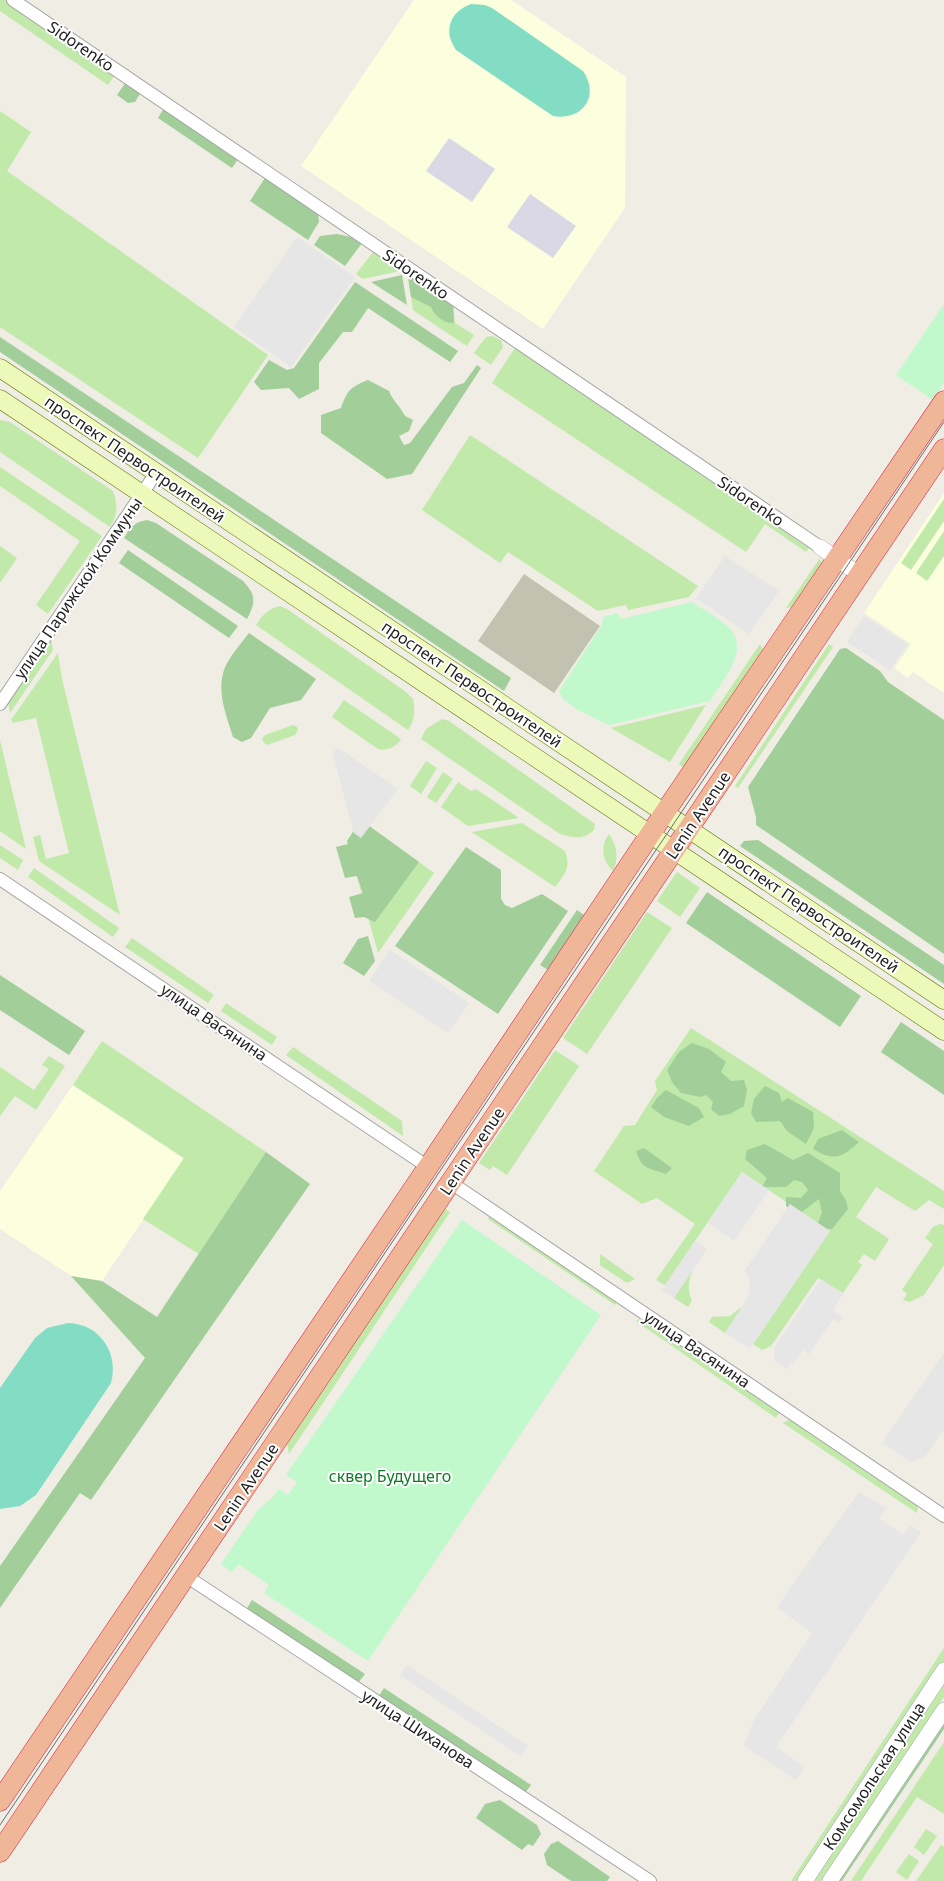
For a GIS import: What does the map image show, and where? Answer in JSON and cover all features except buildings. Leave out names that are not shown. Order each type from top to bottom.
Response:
[{"type":"highway","name":"Lenin Avenue","points":[[0,1802],[944,400]]},
{"type":"highway","name":"Lenin Avenue","points":[[0,1852],[944,449]]},
{"type":"highway","points":[[428,1167],[450,1182]]},
{"type":"highway","points":[[296,1364],[318,1379]]},
{"type":"main road","name":"проспект Первостроителей","points":[[0,368],[944,1000]]},
{"type":"main road","name":"проспект Первостроителей","points":[[0,400],[675,849],[944,1031]]},
{"type":"main road","points":[[443,696],[458,675]]},
{"type":"main road","points":[[894,997],[908,976]]},
{"type":"street","name":"Sidorenko","points":[[13,0],[820,548]]},
{"type":"street","name":"улица Парижской Коммуны","points":[[0,704],[156,473]]},
{"type":"street","points":[[820,548],[860,575]]},
{"type":"street","name":"улица Васянина","points":[[0,879],[428,1167]]},
{"type":"street","name":"улица Васянина","points":[[450,1182],[944,1516]]},
{"type":"street","name":"улица Шиханова","points":[[186,1576],[650,1881]]},
{"type":"street","name":"Комсомольская улица","points":[[805,1881],[944,1670]]},
{"type":"street","name":"Комсомольская улица","points":[[830,1881],[944,1710]]},
{"type":"shaded area","points":[[414,0],[511,0],[626,77],[625,208],[543,329],[301,166]]},
{"type":"shaded area","points":[[449,138],[495,169],[472,202],[426,171]]},
{"type":"shaded area","points":[[530,194],[576,226],[553,258],[507,227]]},
{"type":"shaded area","points":[[297,237],[355,277],[291,367],[234,327]]},
{"type":"shaded area","points":[[944,493],[944,693],[913,672],[908,678],[894,668],[911,644],[864,613]]},
{"type":"shaded area","points":[[725,556],[779,591],[749,634],[696,598]]},
{"type":"shaded area","points":[[524,574],[600,626],[554,693],[478,641]]},
{"type":"shaded area","points":[[864,616],[907,644],[890,670],[847,642]]},
{"type":"shaded area","points":[[337,747],[398,789],[361,838],[354,833],[333,754]]},
{"type":"shaded area","points":[[390,950],[469,1003],[448,1033],[369,981]]},
{"type":"shaded area","points":[[73,1085],[184,1159],[102,1281],[71,1276],[0,1229],[0,1191]]},
{"type":"shaded area","points":[[742,1172],[769,1190],[734,1241],[708,1223]]},
{"type":"shaded area","points":[[790,1204],[830,1231],[750,1349],[725,1333],[748,1297],[750,1280],[744,1272]]},
{"type":"shaded area","points":[[695,1241],[707,1249],[674,1298],[662,1290]]},
{"type":"shaded area","points":[[821,1279],[843,1294],[833,1310],[843,1317],[839,1322],[833,1319],[809,1354],[803,1350],[787,1369],[775,1362],[774,1348]]},
{"type":"shaded area","points":[[944,1353],[944,1429],[925,1457],[911,1462],[882,1443]]},
{"type":"shaded area","points":[[859,1492],[886,1508],[879,1518],[903,1535],[910,1525],[921,1532],[776,1747],[805,1767],[796,1780],[744,1746],[754,1720],[812,1633],[778,1608],[790,1588]]},
{"type":"shaded area","points":[[407,1665],[528,1746],[520,1756],[400,1675]]},
{"type":"green space","points":[[0,0],[5,0],[115,75],[108,85],[0,11]]},
{"type":"green space","points":[[471,4],[485,5],[492,8],[583,71],[590,89],[586,105],[573,115],[564,117],[553,116],[456,50],[450,36],[450,23],[458,12]]},
{"type":"green space","points":[[126,82],[141,92],[135,102],[128,103],[117,95]]},
{"type":"green space","points":[[164,108],[238,159],[232,168],[158,118]]},
{"type":"green space","points":[[0,111],[31,132],[7,171],[268,355],[198,458],[0,327]]},
{"type":"green space","points":[[265,178],[318,213],[319,222],[308,240],[250,201]]},
{"type":"green space","points":[[337,234],[355,238],[362,243],[345,266],[314,245],[320,236]]},
{"type":"green space","points":[[374,251],[402,269],[363,279],[356,274]]},
{"type":"green space","points":[[402,275],[407,305],[371,282]]},
{"type":"green space","points":[[409,275],[453,303],[454,323],[440,319],[431,307],[411,297]]},
{"type":"green space","points":[[408,277],[453,303],[455,323],[474,335],[467,346],[413,310]]},
{"type":"green space","points":[[355,282],[458,351],[450,362],[368,308],[352,332],[343,332],[319,363],[319,389],[299,399],[289,388],[261,390],[254,382],[269,360],[287,370],[294,368]]},
{"type":"green space","points":[[944,304],[944,383],[933,400],[896,375]]},
{"type":"green space","points":[[492,336],[501,340],[503,347],[491,365],[474,353],[486,337]]},
{"type":"green space","points":[[0,337],[511,678],[504,691],[0,352]]},
{"type":"green space","points":[[515,348],[809,548],[806,552],[765,524],[746,552],[492,383]]},
{"type":"green space","points":[[477,365],[481,368],[412,474],[387,479],[321,433],[321,415],[341,408],[350,390],[368,380],[389,391],[405,416],[413,420],[409,431],[399,436],[404,445],[410,443],[452,387],[464,383]]},
{"type":"green space","points":[[0,420],[10,422],[113,491],[116,509],[115,518],[110,527],[0,452]]},
{"type":"green space","points":[[470,435],[698,586],[689,597],[628,610],[626,605],[598,611],[508,552],[500,563],[422,510]]},
{"type":"green space","points":[[0,467],[102,536],[48,614],[36,605],[80,541],[0,486]]},
{"type":"green space","points":[[944,499],[944,521],[911,570],[901,563]]},
{"type":"green space","points":[[147,520],[156,523],[243,581],[250,590],[253,599],[252,608],[247,619],[124,538],[133,526]]},
{"type":"green space","points":[[944,531],[944,556],[927,581],[916,573]]},
{"type":"green space","points":[[0,546],[17,558],[0,583]]},
{"type":"green space","points":[[128,550],[238,626],[229,638],[119,563]]},
{"type":"green space","points":[[820,558],[822,565],[795,607],[786,608]]},
{"type":"green space","points":[[692,602],[728,627],[735,636],[737,645],[732,665],[710,701],[609,725],[578,710],[563,699],[559,691],[602,625],[603,617],[618,613],[621,619]]},
{"type":"green space","points":[[280,606],[406,692],[413,699],[414,708],[413,719],[408,730],[256,625],[266,613]]},
{"type":"green space","points":[[249,633],[316,679],[301,700],[270,708],[251,738],[242,742],[233,737],[223,701],[221,683],[226,665]]},
{"type":"green space","points":[[51,640],[53,650],[10,713],[8,702]]},
{"type":"green space","points":[[760,644],[764,652],[685,769],[679,764]]},
{"type":"green space","points":[[829,644],[833,647],[738,788],[735,786]]},
{"type":"green space","points":[[846,648],[880,671],[888,682],[944,720],[944,954],[756,825],[756,817],[748,787],[840,649]]},
{"type":"green space","points":[[58,653],[62,679],[120,915],[39,861],[33,837],[40,835],[46,859],[69,853],[36,718],[13,723],[11,720]]},
{"type":"green space","points":[[344,700],[401,739],[399,742],[388,749],[378,749],[332,717]]},
{"type":"green space","points":[[706,705],[670,762],[611,728]]},
{"type":"green space","points":[[442,719],[449,721],[595,824],[594,830],[582,837],[560,834],[421,739],[426,729]]},
{"type":"green space","points":[[293,725],[298,730],[295,735],[267,745],[264,743],[262,739],[265,735]]},
{"type":"green space","points":[[0,740],[26,849],[0,831]]},
{"type":"green space","points":[[426,761],[437,768],[421,794],[410,786]]},
{"type":"green space","points":[[443,772],[453,779],[436,803],[427,797]]},
{"type":"green space","points":[[458,782],[471,791],[476,789],[519,818],[468,826],[441,807]]},
{"type":"green space","points":[[361,820],[434,873],[378,953],[347,841]]},
{"type":"green space","points":[[361,820],[419,862],[375,922],[364,917],[355,918],[349,897],[363,893],[357,876],[345,878],[336,847],[348,844],[347,841]]},
{"type":"green space","points":[[522,823],[565,851],[567,857],[566,870],[555,887],[472,832]]},
{"type":"green space","points":[[609,834],[616,852],[613,871],[606,863],[603,848]]},
{"type":"green space","points":[[758,840],[944,965],[944,984],[740,846],[744,841]]},
{"type":"green space","points":[[0,845],[23,860],[18,870],[0,858]]},
{"type":"green space","points":[[466,847],[501,870],[501,899],[505,905],[512,908],[542,894],[568,911],[498,1014],[395,946]]},
{"type":"green space","points":[[34,868],[119,928],[113,937],[28,877]]},
{"type":"green space","points":[[677,872],[700,888],[680,917],[657,901]]},
{"type":"green space","points":[[707,892],[861,996],[840,1027],[686,923]]},
{"type":"green space","points":[[577,910],[584,915],[548,970],[540,965]]},
{"type":"green space","points":[[647,912],[672,928],[587,1054],[563,1038]]},
{"type":"green space","points":[[368,936],[375,961],[364,976],[343,963],[358,939]]},
{"type":"green space","points":[[132,938],[214,995],[208,1003],[125,947]]},
{"type":"green space","points":[[0,975],[85,1031],[69,1055],[0,1010]]},
{"type":"green space","points":[[226,1003],[277,1037],[272,1045],[221,1011]]},
{"type":"green space","points":[[901,1022],[944,1051],[944,1095],[881,1052]]},
{"type":"green space","points":[[691,1028],[944,1191],[944,1209],[929,1200],[915,1211],[876,1187],[856,1217],[889,1239],[875,1261],[864,1254],[858,1262],[862,1265],[843,1293],[818,1278],[771,1346],[762,1350],[753,1344],[829,1231],[742,1172],[665,1285],[656,1280],[695,1224],[657,1198],[642,1204],[594,1171],[624,1126],[635,1125],[657,1090],[655,1081]]},
{"type":"green space","points":[[102,1041],[266,1152],[199,1254],[143,1219],[184,1158],[73,1085]]},
{"type":"green space","points":[[692,1043],[709,1049],[726,1062],[721,1072],[731,1081],[744,1080],[747,1090],[744,1106],[730,1114],[719,1116],[711,1109],[713,1102],[706,1095],[700,1097],[681,1093],[672,1082],[667,1070],[679,1052]]},
{"type":"green space","points":[[293,1047],[402,1121],[403,1136],[286,1055]]},
{"type":"green space","points":[[555,1050],[579,1066],[507,1175],[493,1166],[490,1170],[479,1163]]},
{"type":"green space","points":[[49,1056],[65,1066],[36,1110],[15,1096],[0,1116],[0,1067],[34,1090],[49,1069],[42,1065]]},
{"type":"green space","points":[[765,1086],[779,1093],[782,1102],[788,1098],[813,1112],[814,1128],[806,1144],[787,1131],[780,1121],[756,1122],[751,1113],[754,1099]]},
{"type":"green space","points":[[666,1090],[699,1108],[704,1117],[689,1126],[664,1117],[651,1107]]},
{"type":"green space","points":[[842,1130],[859,1142],[848,1151],[838,1156],[827,1156],[813,1149],[818,1139]]},
{"type":"green space","points":[[765,1144],[793,1160],[808,1153],[840,1173],[840,1191],[846,1200],[848,1209],[832,1229],[824,1229],[818,1223],[822,1212],[819,1199],[799,1214],[786,1206],[786,1197],[801,1198],[808,1190],[802,1182],[794,1180],[786,1187],[762,1187],[767,1178],[745,1159],[747,1150]]},
{"type":"green space","points":[[644,1148],[672,1168],[666,1174],[644,1165],[636,1151]]},
{"type":"green space","points":[[266,1152],[310,1184],[91,1500],[80,1493],[0,1608],[0,1566],[145,1358],[71,1276],[102,1281],[157,1317]]},
{"type":"green space","points":[[443,1208],[450,1212],[289,1454],[287,1443]]},
{"type":"green space","points":[[491,1213],[619,1299],[615,1305],[488,1219]]},
{"type":"green space","name":"сквер Будущего","points":[[462,1220],[601,1315],[368,1661],[264,1593],[269,1585],[239,1564],[232,1572],[221,1564],[258,1510],[279,1489],[288,1495],[297,1482],[286,1475]]},
{"type":"green space","points":[[940,1224],[944,1225],[944,1265],[924,1295],[910,1302],[903,1300],[907,1294],[902,1290],[933,1244],[925,1238],[933,1227]]},
{"type":"green space","points":[[600,1254],[635,1279],[627,1283],[600,1265]]},
{"type":"green space","points":[[694,1268],[689,1284],[692,1301],[688,1307],[674,1298]]},
{"type":"green space","points":[[744,1305],[725,1333],[709,1322],[712,1317],[730,1316]]},
{"type":"green space","points":[[643,1317],[780,1411],[776,1418],[636,1321]]},
{"type":"green space","points":[[68,1323],[89,1329],[104,1342],[112,1361],[111,1383],[36,1495],[20,1506],[0,1509],[0,1388],[35,1338],[47,1328]]},
{"type":"green space","points":[[790,1419],[918,1506],[917,1513],[783,1423]]},
{"type":"green space","points":[[252,1600],[365,1674],[358,1683],[246,1610]]},
{"type":"green space","points":[[944,1648],[944,1664],[801,1881],[791,1881]]},
{"type":"green space","points":[[944,1681],[944,1697],[821,1881],[811,1881]]},
{"type":"green space","points":[[384,1688],[531,1785],[525,1793],[378,1697]]},
{"type":"green space","points":[[944,1718],[944,1729],[842,1881],[834,1881]]},
{"type":"green space","points":[[944,1742],[944,1814],[917,1797],[861,1881],[851,1881]]},
{"type":"green space","points":[[500,1800],[537,1825],[541,1834],[533,1846],[528,1844],[522,1850],[476,1818],[485,1804]]},
{"type":"green space","points":[[926,1829],[937,1836],[924,1855],[914,1847]]},
{"type":"green space","points":[[558,1841],[610,1877],[607,1881],[571,1881],[547,1865],[544,1854],[551,1844]]},
{"type":"green space","points":[[941,1845],[944,1847],[944,1881],[916,1881]]},
{"type":"green space","points":[[909,1854],[919,1861],[907,1880],[896,1872]]},
{"type":"tram line","points":[[0,1825],[944,422]]}]
